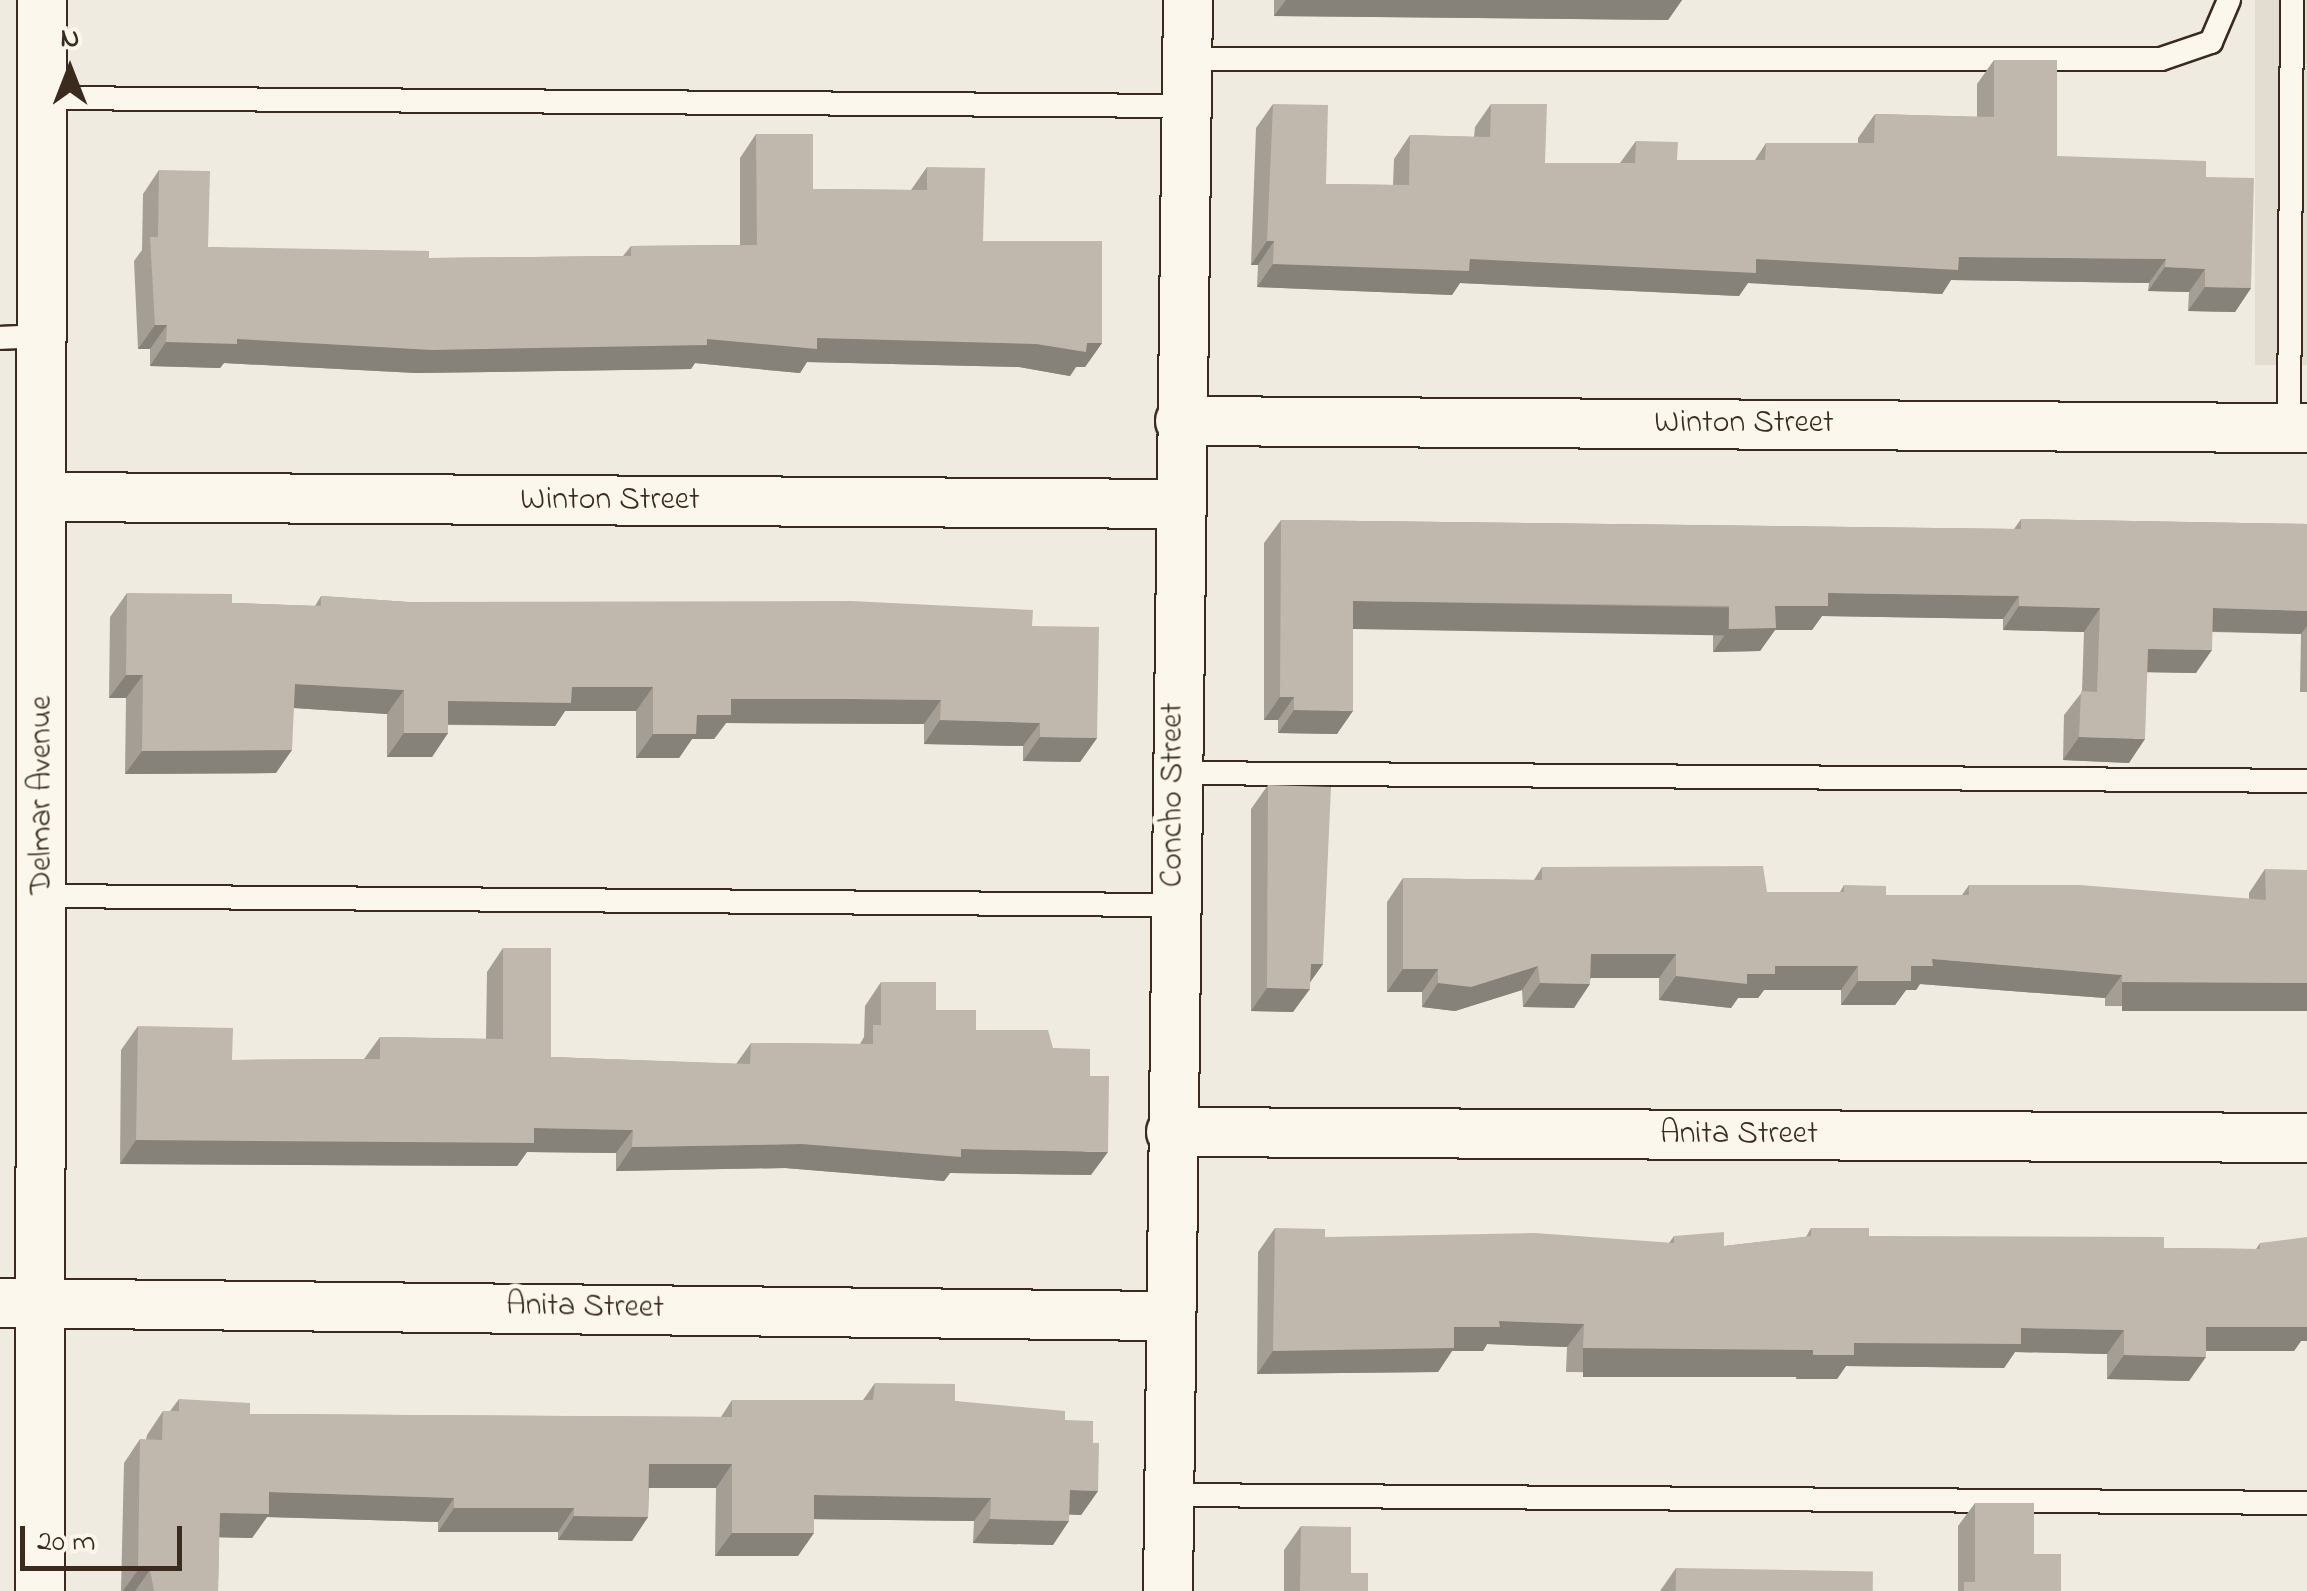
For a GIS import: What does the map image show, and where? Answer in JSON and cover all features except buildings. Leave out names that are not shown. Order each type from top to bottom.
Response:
[{"type":"street","name":"Delmar Avenue","points":[[40,1591],[20,1302],[43,896],[44,498],[21,337],[42,98],[42,0]]},
{"type":"street","name":"Concho Street","points":[[1168,1591],[1177,504],[1188,0]]},
{"type":"street","name":"Winton Street","points":[[1180,422],[2298,428]]},
{"type":"street","name":"Winton Street","points":[[44,498],[1177,504]]},
{"type":"street","name":"Anita Street","points":[[1171,1132],[2307,1138]]},
{"type":"street","name":"Anita Street","points":[[20,1302],[1170,1316]]},
{"type":"lane","points":[[1187,59],[2162,59],[2211,42],[2229,0]]},
{"type":"lane","points":[[2292,0],[2298,428]]},
{"type":"lane","points":[[42,98],[1186,106]]},
{"type":"lane","points":[[1174,774],[2307,781]]},
{"type":"lane","points":[[43,896],[1174,905]]},
{"type":"lane","points":[[1168,1495],[2307,1502]]},
{"type":"shaded area","points":[[2255,0],[2307,0],[2307,365],[2255,365]]}]
